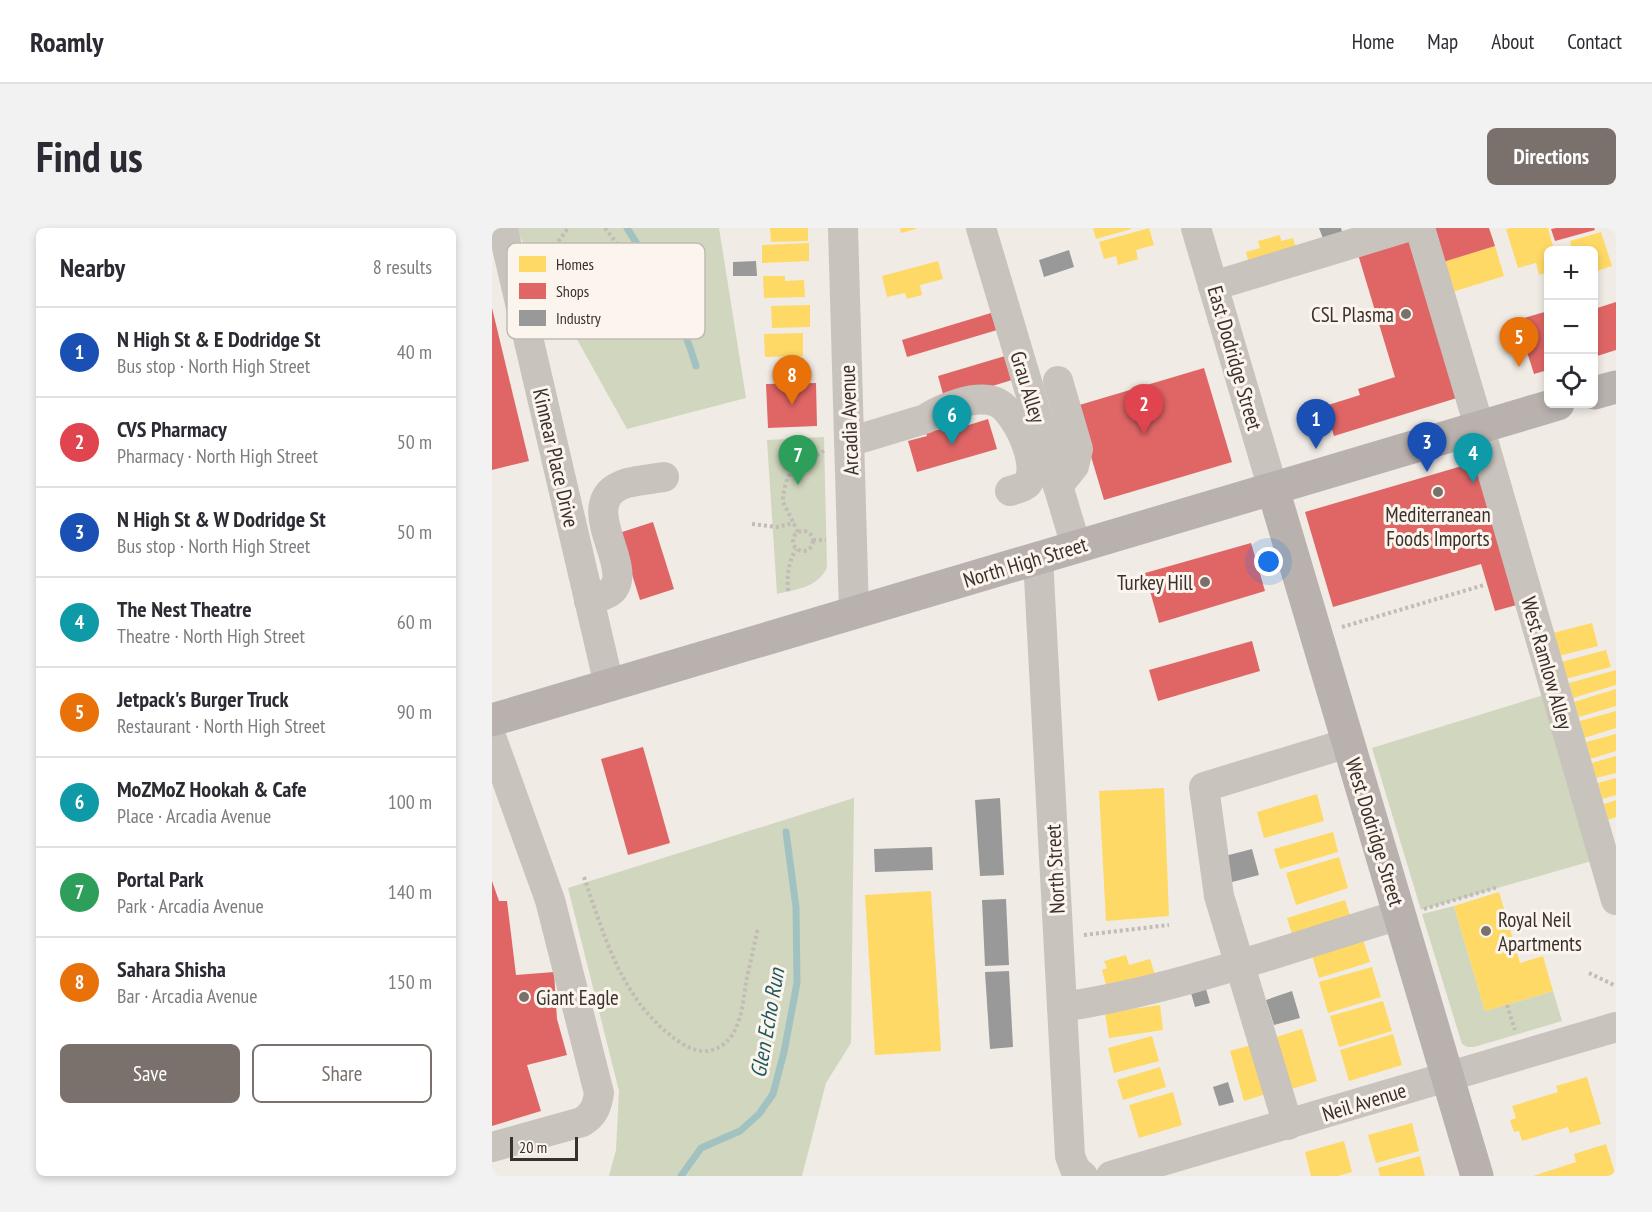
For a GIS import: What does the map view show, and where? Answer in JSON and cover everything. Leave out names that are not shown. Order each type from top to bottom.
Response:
[{"type":"main road","points":[[1598,392],[1616,387]]},
{"type":"main road","name":"North High Street","points":[[492,720],[1544,408]]},
{"type":"main road","name":"West Dodridge Street","points":[[1273,489],[1348,743],[1410,912],[1447,1077],[1477,1176]]},
{"type":"street","name":"Arcadia Avenue","points":[[843,228],[837,446],[854,612]]},
{"type":"street","name":"Grau Alley","points":[[981,228],[1076,546]]},
{"type":"street","name":"East Dodridge Street","points":[[1196,228],[1273,489]]},
{"type":"street","points":[[1213,286],[1404,228]]},
{"type":"street","name":"West Ramlow Alley","points":[[1420,228],[1616,900]]},
{"type":"street","name":"Kinnear Place Drive","points":[[503,252],[507,268]]},
{"type":"street","name":"Kinnear Place Drive","points":[[524,339],[609,685]]},
{"type":"street","points":[[1058,381],[1078,448],[1074,466],[1058,486]]},
{"type":"street","points":[[837,446],[925,419],[935,412],[971,401],[995,402],[1005,408],[1019,426],[1030,465],[1028,482],[1010,491]]},
{"type":"street","points":[[589,601],[608,593],[617,581],[615,559],[604,525],[604,507],[608,498],[616,488],[626,483],[664,477]]},
{"type":"street","name":"North Street","points":[[1038,558],[1070,1156],[1074,1169],[1083,1176]]},
{"type":"street","points":[[492,739],[550,900],[599,1093],[590,1118],[492,1148]]},
{"type":"street","points":[[1288,1125],[1219,896],[1204,787],[1348,743]]},
{"type":"street","points":[[1062,1007],[1110,1000],[1154,990],[1410,912]]},
{"type":"street","name":"Neil Avenue","points":[[1111,1176],[1616,1027]]},
{"type":"path","points":[[557,243],[568,228]]},
{"type":"path","points":[[605,228],[617,243]]},
{"type":"path","points":[[798,532],[783,502],[787,479],[794,468],[837,446]]},
{"type":"path","points":[[752,524],[777,527],[794,523]]},
{"type":"path","points":[[796,549],[806,551],[811,547],[813,540],[808,532],[798,532]]},
{"type":"path","points":[[788,591],[787,573],[796,549],[793,540],[798,532]]},
{"type":"path","points":[[813,540],[826,540]]},
{"type":"path","points":[[1335,628],[1484,585]]},
{"type":"path","points":[[584,877],[619,970],[640,1006],[660,1027],[680,1042],[698,1051],[710,1051],[722,1046],[735,1031],[742,1008],[758,928]]},
{"type":"path","points":[[1410,912],[1498,887]]},
{"type":"path","points":[[1084,935],[1169,925]]},
{"type":"path","points":[[1589,973],[1616,986]]},
{"type":"path","points":[[1507,1005],[1516,1035]]},
{"type":"green space","points":[[515,228],[719,228],[746,398],[627,429],[577,339],[705,339],[705,243],[523,243]]},
{"type":"green space","points":[[824,437],[827,568],[823,575],[812,584],[777,594],[767,440]]},
{"type":"green space","points":[[1547,694],[1595,860],[1421,910],[1372,748]]},
{"type":"green space","points":[[854,798],[851,1043],[826,1083],[802,1176],[609,1176],[616,1150],[619,1091],[568,888]]},
{"type":"green space","points":[[1454,906],[1485,1011],[1553,991],[1562,1021],[1474,1047],[1462,1044],[1422,914]]},
{"type":"building: Homes","points":[[770,228],[808,228],[808,241],[771,242]]},
{"type":"building: Homes","points":[[900,228],[916,228],[916,229],[901,233]]},
{"type":"building: Homes","points":[[1093,228],[1131,228],[1131,229],[1096,239]]},
{"type":"building: Homes","points":[[1149,228],[1154,245],[1136,250],[1138,259],[1118,265],[1116,256],[1104,259],[1099,242]]},
{"type":"building: Homes","points":[[1548,228],[1553,246],[1544,246],[1544,273],[1539,275],[1536,263],[1518,268],[1506,229]]},
{"type":"building: Homes","points":[[1601,232],[1612,266],[1598,271],[1598,246],[1571,246],[1570,241]]},
{"type":"building: Homes","points":[[1280,235],[1281,241],[1293,238],[1298,254],[1250,268],[1246,252],[1260,248],[1258,241]]},
{"type":"building: Homes","points":[[809,243],[809,261],[762,263],[762,245]]},
{"type":"building: Homes","points":[[1495,246],[1504,276],[1449,293],[1440,263]]},
{"type":"building: Homes","points":[[938,261],[943,279],[920,285],[922,295],[907,299],[905,293],[887,297],[882,276]]},
{"type":"building: Homes","points":[[763,276],[785,276],[785,281],[804,280],[805,297],[764,298]]},
{"type":"building: Homes","points":[[810,305],[810,327],[772,328],[771,306]]},
{"type":"building: Homes","points":[[803,333],[803,356],[765,357],[764,334]]},
{"type":"building: Homes","points":[[1592,623],[1598,646],[1559,656],[1553,633]]},
{"type":"building: Homes","points":[[1606,650],[1611,667],[1565,679],[1561,662]]},
{"type":"building: Homes","points":[[1616,670],[1616,685],[1573,698],[1569,683]]},
{"type":"building: Homes","points":[[1616,689],[1616,706],[1579,717],[1574,702]]},
{"type":"building: Homes","points":[[1616,711],[1616,728],[1584,738],[1580,721]]},
{"type":"building: Homes","points":[[1616,734],[1616,751],[1590,759],[1586,742]]},
{"type":"building: Homes","points":[[1616,756],[1616,773],[1596,778],[1591,763]]},
{"type":"building: Homes","points":[[1616,778],[1616,795],[1602,799],[1598,783]]},
{"type":"building: Homes","points":[[1164,788],[1169,916],[1106,921],[1099,791]]},
{"type":"building: Homes","points":[[1317,794],[1324,821],[1264,838],[1257,812]]},
{"type":"building: Homes","points":[[1616,800],[1616,817],[1608,820],[1604,804]]},
{"type":"building: Homes","points":[[1333,832],[1338,852],[1280,869],[1274,849]]},
{"type":"building: Homes","points":[[1339,857],[1348,888],[1296,905],[1286,873]]},
{"type":"building: Homes","points":[[931,891],[941,1051],[875,1055],[865,895]]},
{"type":"building: Homes","name":"Royal Neil Apartments","points":[[1499,892],[1520,963],[1543,956],[1553,991],[1485,1011],[1454,906]]},
{"type":"building: Homes","points":[[1345,900],[1352,922],[1294,940],[1287,918]]},
{"type":"building: Homes","points":[[1361,933],[1370,962],[1319,978],[1310,949]]},
{"type":"building: Homes","points":[[1126,955],[1129,965],[1150,959],[1157,981],[1107,988],[1102,970],[1107,968],[1104,961]]},
{"type":"building: Homes","points":[[1372,967],[1381,997],[1328,1013],[1319,982]]},
{"type":"building: Homes","points":[[1383,1001],[1392,1031],[1339,1047],[1330,1016]]},
{"type":"building: Homes","points":[[1160,1005],[1163,1030],[1109,1038],[1105,1013]]},
{"type":"building: Homes","points":[[1302,1029],[1317,1081],[1288,1090],[1273,1038]]},
{"type":"building: Homes","points":[[1393,1034],[1402,1065],[1349,1081],[1340,1050]]},
{"type":"building: Homes","points":[[1152,1036],[1159,1061],[1114,1073],[1108,1048]]},
{"type":"building: Homes","points":[[1255,1044],[1269,1093],[1244,1101],[1230,1051]]},
{"type":"building: Homes","points":[[1160,1067],[1166,1087],[1123,1100],[1117,1080]]},
{"type":"building: Homes","points":[[1587,1077],[1601,1124],[1570,1133],[1568,1127],[1522,1141],[1519,1131],[1514,1132],[1510,1120],[1516,1118],[1512,1106],[1558,1092],[1556,1086]]},
{"type":"building: Homes","points":[[1173,1092],[1182,1125],[1139,1138],[1129,1105]]},
{"type":"building: Homes","points":[[1412,1123],[1419,1151],[1376,1163],[1368,1135]]},
{"type":"building: Homes","points":[[1344,1141],[1352,1172],[1338,1176],[1311,1176],[1305,1152]]},
{"type":"building: Homes","points":[[1606,1144],[1616,1176],[1533,1176],[1576,1162],[1574,1154]]},
{"type":"building: Homes","points":[[1420,1156],[1425,1176],[1380,1176],[1378,1168]]},
{"type":"building: Shops","points":[[1431,228],[1489,228],[1495,246],[1440,263]]},
{"type":"building: Shops","points":[[1594,228],[1595,230],[1555,241],[1551,229]]},
{"type":"building: Shops","name":"CSL Plasma","points":[[1411,235],[1460,397],[1334,436],[1325,406],[1360,395],[1358,389],[1395,377],[1357,251]]},
{"type":"building: Shops","points":[[1616,302],[1616,350],[1598,356],[1598,354],[1598,308]]},
{"type":"building: Shops","points":[[492,308],[529,461],[492,470]]},
{"type":"building: Shops","points":[[1544,312],[1544,371],[1534,374],[1517,320]]},
{"type":"building: Shops","points":[[991,313],[997,330],[907,357],[902,340]]},
{"type":"building: Shops","points":[[1005,356],[1012,380],[966,394],[943,394],[938,376]]},
{"type":"building: Shops","points":[[1204,368],[1232,462],[1104,500],[1076,406]]},
{"type":"building: Shops","points":[[816,383],[817,426],[768,428],[766,384]]},
{"type":"building: Shops","points":[[988,419],[997,449],[917,472],[908,441],[955,425],[956,429]]},
{"type":"building: Shops","points":[[1479,461],[1520,604],[1495,611],[1481,564],[1333,607],[1305,512]]},
{"type":"building: Shops","points":[[653,522],[674,589],[640,600],[619,533]]},
{"type":"building: Shops","name":"Turkey Hill","points":[[1251,543],[1265,591],[1159,623],[1145,573]]},
{"type":"building: Shops","points":[[1252,641],[1260,671],[1158,701],[1149,670]]},
{"type":"building: Shops","points":[[643,747],[670,843],[628,855],[601,759]]},
{"type":"building: Shops","name":"Giant Eagle","points":[[492,881],[499,901],[507,901],[516,975],[554,972],[557,1019],[567,1055],[527,1065],[541,1111],[492,1126]]},
{"type":"building: Industry","points":[[1319,228],[1341,228],[1343,235],[1324,241]]},
{"type":"building: Industry","points":[[1069,250],[1074,267],[1044,277],[1039,260]]},
{"type":"building: Industry","points":[[756,261],[757,276],[733,276],[733,262]]},
{"type":"building: Industry","points":[[1000,798],[1004,875],[980,876],[975,800]]},
{"type":"building: Industry","points":[[932,847],[933,870],[875,872],[874,849]]},
{"type":"building: Industry","points":[[1252,849],[1259,875],[1232,882],[1225,856]]},
{"type":"building: Industry","points":[[1006,899],[1009,965],[985,966],[982,900]]},
{"type":"building: Industry","points":[[1009,971],[1013,1047],[990,1049],[985,972]]},
{"type":"building: Industry","points":[[1204,982],[1210,1003],[1195,1007],[1189,986]]},
{"type":"building: Industry","points":[[1292,991],[1300,1018],[1274,1025],[1266,1000]]},
{"type":"building: Industry","points":[[1228,1082],[1234,1102],[1219,1106],[1213,1087]]},
{"type":"waterway","name":"Glen Echo Run","points":[[627,228],[636,243]]},
{"type":"waterway","name":"Glen Echo Run","points":[[687,339],[696,366]]},
{"type":"waterway","name":"Glen Echo Run","points":[[681,1176],[701,1148],[740,1131],[759,1114],[773,1094],[784,1052],[797,983],[796,907],[786,832]]},
{"type":"place","name":"CSL Plasma","points":[[1406,314]]},
{"type":"place","name":"Jetpack's Burger Truck","points":[[1519,367]]},
{"type":"place","name":"Sahara Shisha","points":[[792,405]]},
{"type":"place","name":"CVS Pharmacy","points":[[1144,434]]},
{"type":"place","name":"MoZMoZ Hookah & Cafe","points":[[952,445]]},
{"type":"place","name":"N High St & E Dodridge St","points":[[1316,449]]},
{"type":"place","name":"N High St & W Dodridge St","points":[[1427,472]]},
{"type":"place","name":"The Nest Theatre","points":[[1473,483]]},
{"type":"place","name":"Portal Park","points":[[798,485]]},
{"type":"place","name":"Mediterranean Foods Imports","points":[[1438,492]]},
{"type":"place","name":"Turkey Hill","points":[[1205,582]]},
{"type":"place","name":"Royal Neil Apartments","points":[[1486,931]]},
{"type":"place","name":"Giant Eagle","points":[[524,997]]}]
